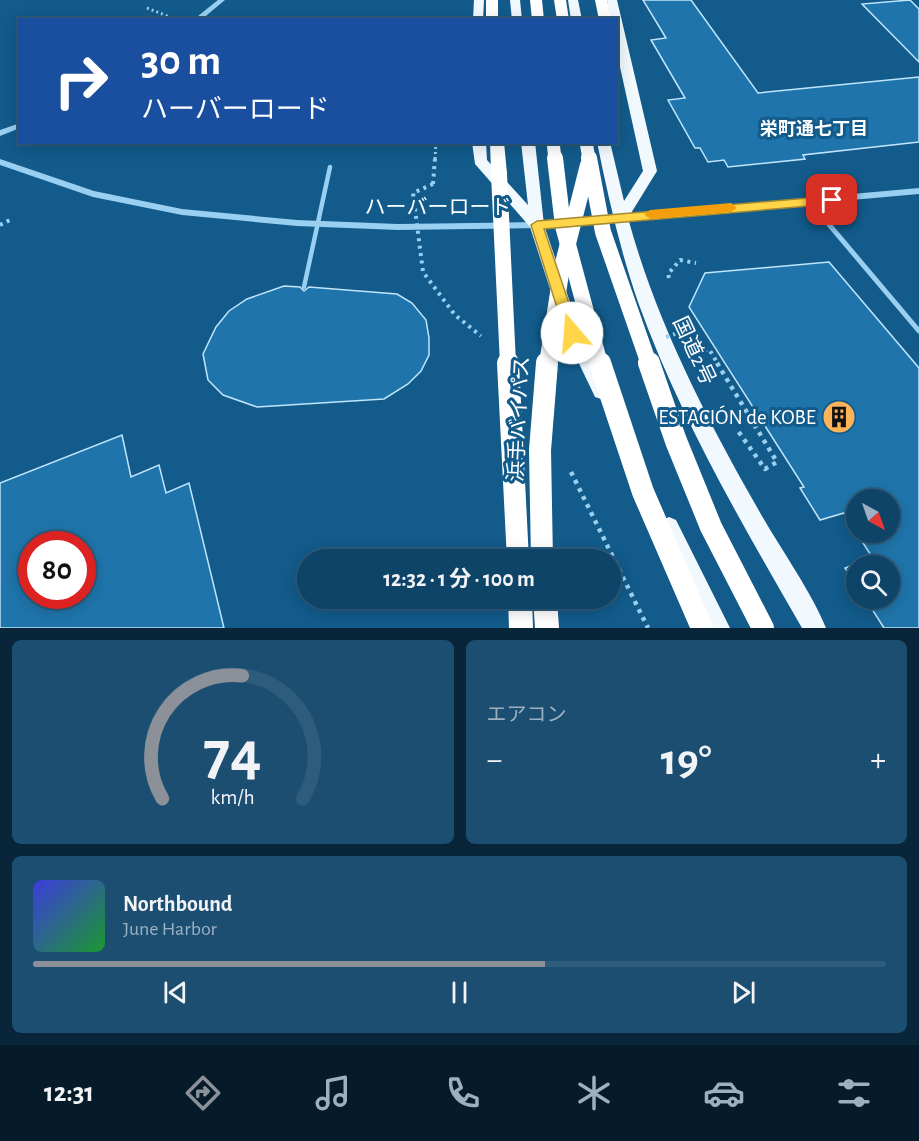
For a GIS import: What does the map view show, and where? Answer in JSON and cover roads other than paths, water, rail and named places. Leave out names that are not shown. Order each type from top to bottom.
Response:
[{"type":"highway","points":[[478,0],[478,18]]},
{"type":"highway","points":[[492,0],[492,18]]},
{"type":"highway","points":[[515,0],[517,18]]},
{"type":"highway","points":[[536,0],[538,18]]},
{"type":"highway","points":[[560,0],[563,18]]},
{"type":"highway","points":[[573,0],[577,18]]},
{"type":"highway","points":[[601,0],[605,18]]},
{"type":"highway","points":[[612,0],[615,18]]},
{"type":"highway","points":[[618,30],[650,171],[621,217]]},
{"type":"highway","points":[[479,144],[480,161],[537,225]]},
{"type":"highway","name":"浜手バイパス","points":[[497,144],[517,549]]},
{"type":"highway","points":[[528,144],[537,225],[572,333],[718,628]]},
{"type":"highway","points":[[553,144],[563,226],[609,396],[643,492],[702,628]]},
{"type":"highway","points":[[586,144],[603,232],[676,441],[711,527],[763,628]]},
{"type":"highway","name":"浜手バイパス","points":[[542,549],[541,432],[549,342],[562,267],[593,144]]},
{"type":"highway","name":"国道2号","points":[[603,144],[621,217],[656,325],[750,520],[815,628]]},
{"type":"highway","points":[[520,609],[521,628]]},
{"type":"highway","points":[[546,609],[547,628]]},
{"type":"street","points":[[199,18],[222,0]]},
{"type":"street","points":[[0,134],[18,126]]},
{"type":"street","name":"ハーバーロード","points":[[0,162],[93,194],[182,212],[319,224],[398,227],[537,225],[919,191]]},
{"type":"street","points":[[810,202],[919,331]]},
{"type":"lane","points":[[304,287],[330,167]]},
{"type":"place","name":"ESTACIÓN de KOBE","points":[[839,417]]},
{"type":"district","name":"栄町通七丁目","points":[[814,130]]}]
